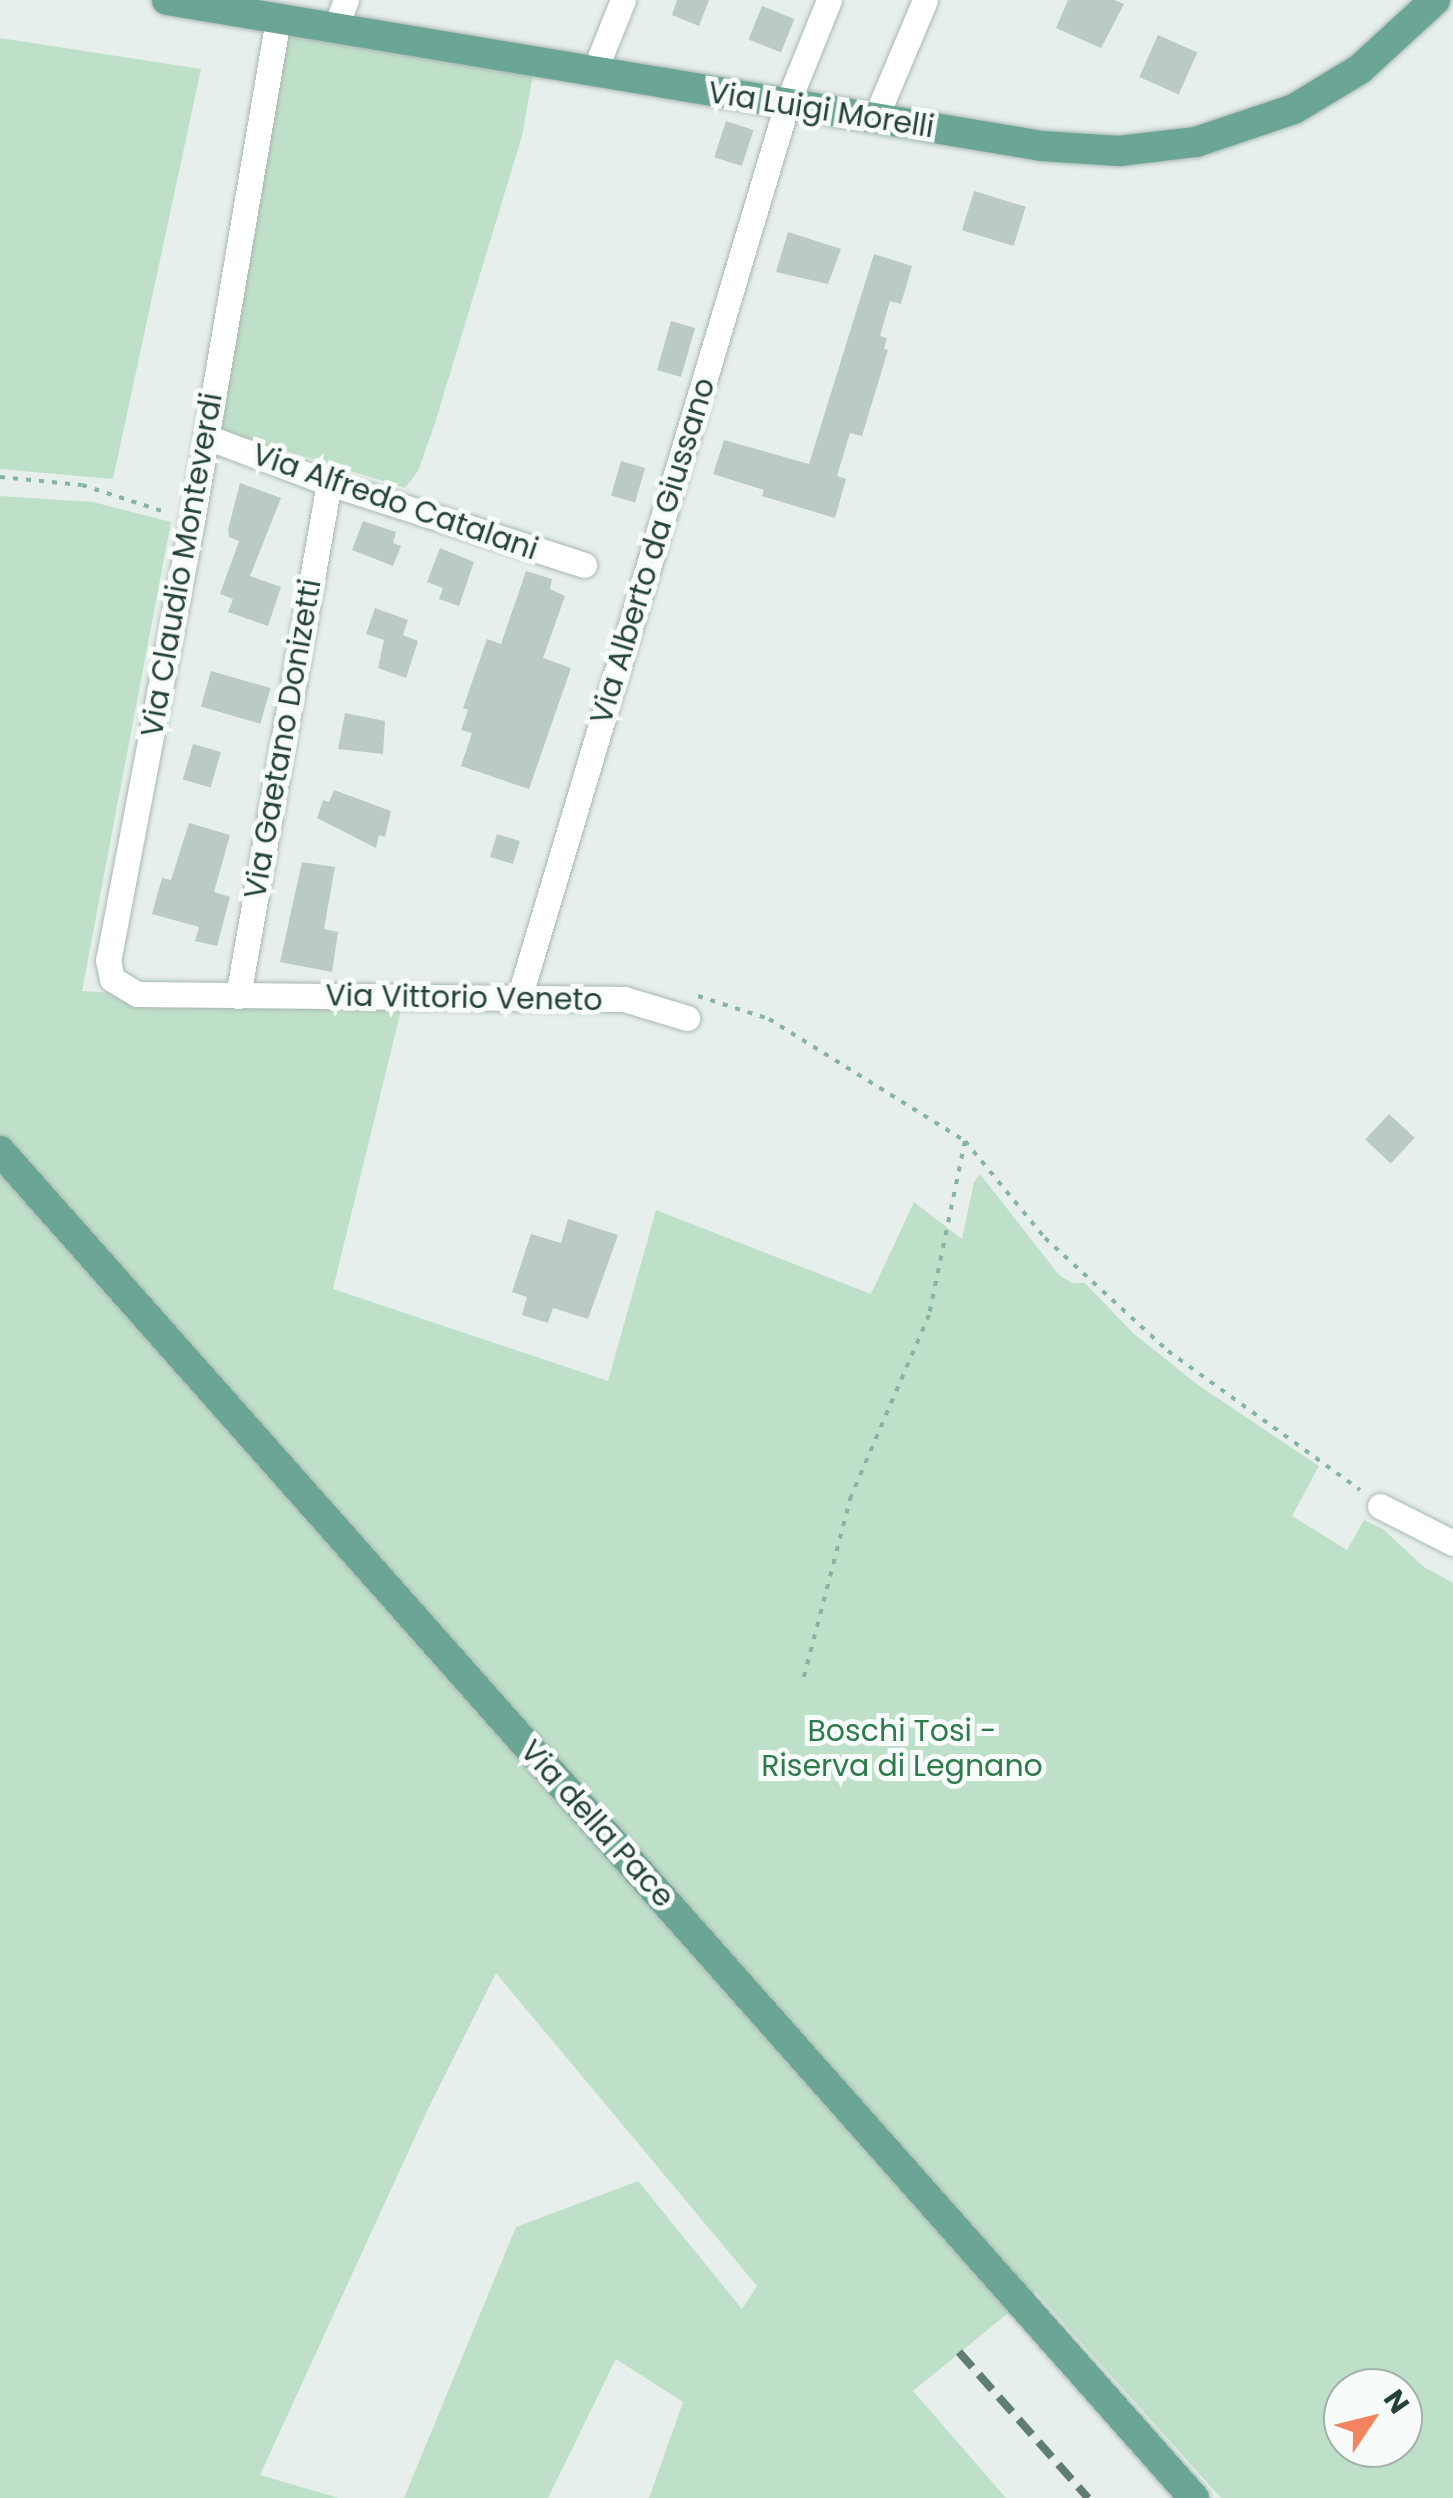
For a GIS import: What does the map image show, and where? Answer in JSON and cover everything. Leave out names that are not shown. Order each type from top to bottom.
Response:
[{"type":"main road","name":"Via Luigi Morelli","points":[[167,0],[278,19],[341,13],[594,72],[1067,150],[1119,152],[1196,142],[1270,120],[1339,84],[1381,54],[1435,0]]},
{"type":"main road","name":"Via della Pace","points":[[0,1151],[1194,2498]]},
{"type":"street","points":[[594,72],[622,0]]},
{"type":"street","name":"Via Alberto da Giussano","points":[[519,998],[787,104],[830,0]]},
{"type":"street","points":[[875,119],[925,0]]},
{"type":"street","name":"Via Claudio Monteverdi","points":[[238,996],[137,994],[118,987],[108,970],[192,520],[278,19]]},
{"type":"street","name":"Via Alfredo Catalani","points":[[206,437],[328,482],[584,565]]},
{"type":"street","name":"Via Gaetano Donizetti","points":[[238,996],[328,482]]},
{"type":"street","name":"Via Vittorio Veneto","points":[[238,996],[624,1000],[689,1006]]},
{"type":"street","points":[[1380,1506],[1453,1543]]},
{"type":"path","points":[[0,478],[82,485],[192,520]]},
{"type":"path","points":[[689,1006],[770,1018],[965,1141],[1045,1238],[1168,1351],[1380,1506]]},
{"type":"path","points":[[802,1684],[851,1496],[928,1315],[965,1141]]},
{"type":"green space","points":[[290,31],[534,69],[522,136],[435,423],[418,471],[405,488],[224,431],[218,425],[277,44]]},
{"type":"green space","points":[[0,38],[201,69],[113,479],[0,469]]},
{"type":"green space","name":"Boschi Tosi - Riserva di Legnano","points":[[0,496],[93,502],[171,522],[82,991],[401,1010],[333,1289],[608,1381],[656,1210],[871,1294],[914,1202],[962,1239],[974,1182],[980,1174],[1059,1275],[1072,1283],[1085,1283],[1133,1333],[1198,1385],[1319,1466],[1292,1516],[1347,1550],[1364,1520],[1383,1529],[1424,1567],[1453,1583],[1453,2498],[1221,2498],[1035,2291],[913,2391],[1006,2498],[649,2498],[683,2402],[616,2359],[548,2498],[404,2498],[516,2227],[638,2181],[742,2309],[757,2286],[496,1973],[427,2111],[260,2475],[339,2498],[0,2498]]},
{"type":"building","points":[[677,0],[709,0],[699,26],[672,15]]},
{"type":"building","points":[[1068,0],[1114,0],[1124,4],[1101,48],[1056,28]]},
{"type":"building","points":[[762,6],[794,19],[781,52],[749,39]]},
{"type":"building","points":[[1158,35],[1197,52],[1179,95],[1139,77]]},
{"type":"building","points":[[726,121],[754,130],[742,166],[714,157]]},
{"type":"building","points":[[974,191],[1026,207],[1014,246],[962,230]]},
{"type":"building","points":[[788,232],[841,249],[828,284],[776,272]]},
{"type":"building","points":[[874,254],[912,266],[901,304],[890,301],[880,336],[887,338],[884,349],[888,350],[862,436],[850,433],[837,476],[846,479],[835,518],[762,496],[764,490],[713,474],[724,440],[809,464]]},
{"type":"building","points":[[671,321],[695,328],[681,377],[657,370]]},
{"type":"building","points":[[621,461],[645,468],[635,502],[611,496]]},
{"type":"building","points":[[240,483],[281,498],[250,576],[281,587],[268,626],[228,612],[233,599],[220,594],[239,541],[229,537],[228,530]]},
{"type":"building","points":[[363,521],[396,532],[393,543],[401,546],[393,566],[352,550]]},
{"type":"building","points":[[440,548],[474,562],[459,606],[439,599],[443,588],[427,582]]},
{"type":"building","points":[[526,571],[552,579],[550,589],[565,596],[543,658],[571,668],[529,789],[461,766],[472,733],[461,730],[468,710],[463,708],[487,639],[501,644]]},
{"type":"building","points":[[375,608],[408,620],[403,635],[418,641],[406,678],[378,668],[384,640],[366,634]]},
{"type":"building","points":[[211,671],[271,688],[260,724],[201,707]]},
{"type":"building","points":[[345,713],[385,721],[383,754],[338,749]]},
{"type":"building","points":[[193,744],[221,752],[211,788],[183,780]]},
{"type":"building","points":[[334,790],[391,811],[385,837],[379,835],[376,848],[317,818],[323,800],[329,802]]},
{"type":"building","points":[[189,823],[230,835],[214,892],[230,897],[217,946],[195,941],[199,927],[152,914],[162,878],[171,880]]},
{"type":"building","points":[[497,834],[520,841],[513,864],[490,857]]},
{"type":"building","points":[[302,862],[335,867],[324,929],[338,932],[332,972],[280,962]]},
{"type":"building","points":[[1389,1114],[1415,1138],[1391,1163],[1365,1140]]},
{"type":"building","points":[[568,1219],[618,1235],[588,1319],[553,1308],[548,1323],[522,1315],[527,1297],[512,1292],[531,1234],[561,1243]]},
{"type":"railway","points":[[959,2352],[1088,2498]]}]
